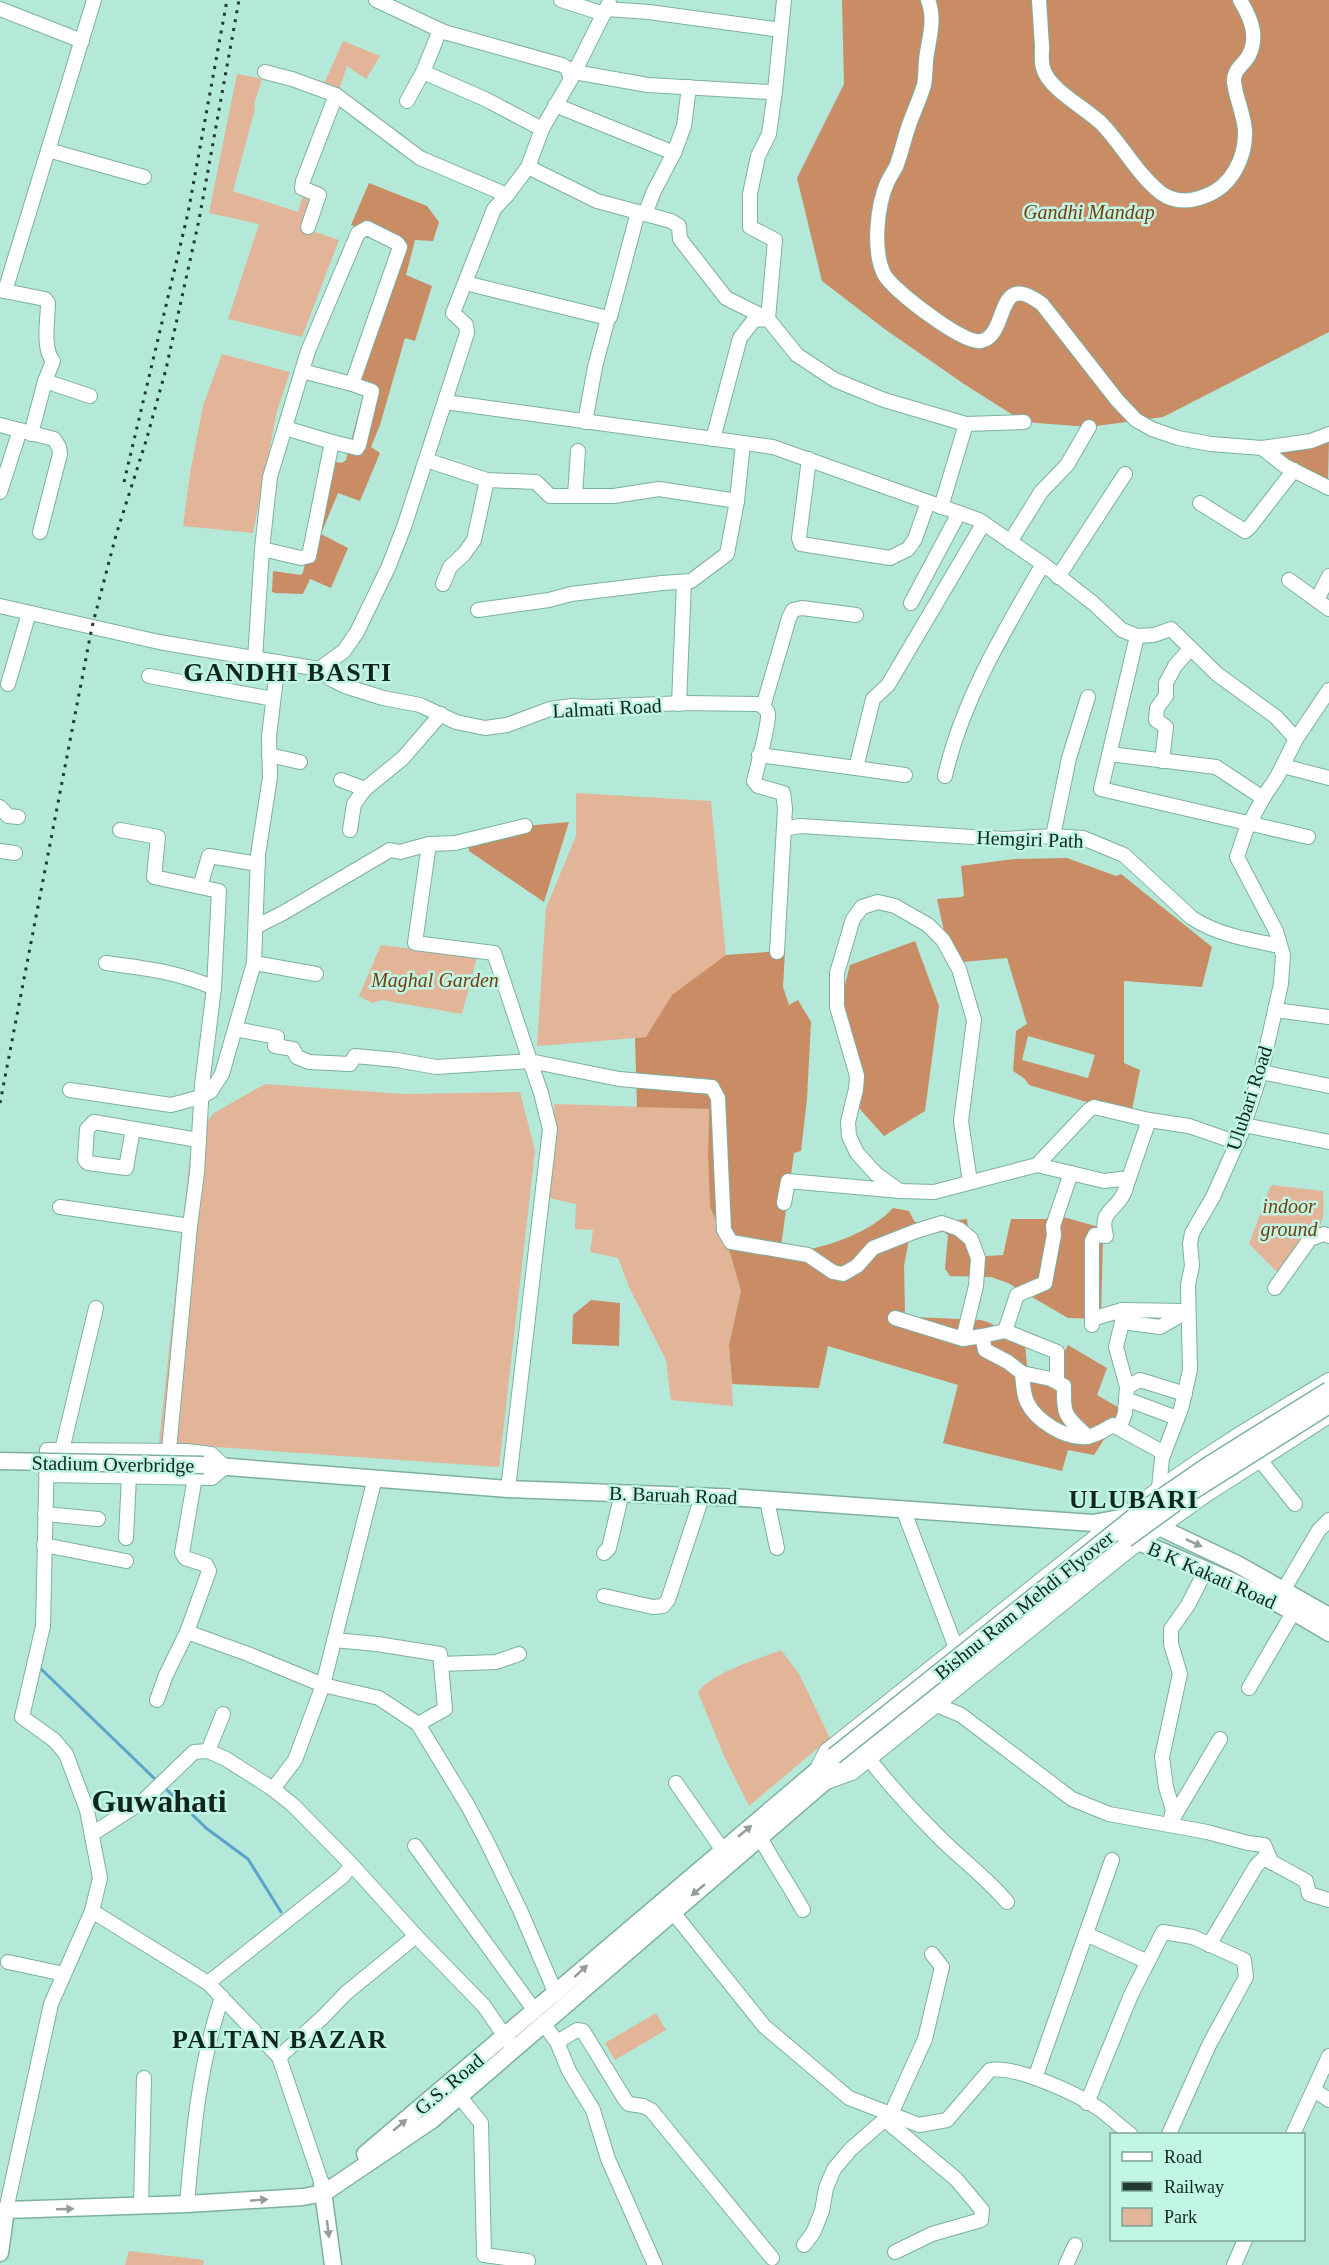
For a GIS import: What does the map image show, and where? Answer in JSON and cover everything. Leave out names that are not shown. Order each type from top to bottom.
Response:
[{"type":"main road","name":"Bishnu Ram Mehdi Flyover","points":[[838,1762],[1140,1512],[1207,1466],[1329,1390]]},
{"type":"main road","name":"Bishnu Ram Mehdi Flyover","points":[[819,1777],[1150,1520],[1329,1405]]},
{"type":"main road","name":"Stadium Overbridge","points":[[0,1461],[199,1471],[225,1467]]},
{"type":"main road","name":"B. Baruah Road","points":[[225,1467],[508,1489],[767,1500],[903,1509],[1098,1528],[1120,1518]]},
{"type":"main road","points":[[1120,1518],[1145,1522],[1161,1528],[1237,1564],[1329,1616]]},
{"type":"main road","name":"B K Kakati Road","points":[[1098,1528],[1141,1542],[1206,1570],[1294,1611],[1329,1633]]},
{"type":"main road","name":"G.S. Road","points":[[539,2017],[556,1994],[668,1905],[760,1837],[819,1777]]},
{"type":"main road","name":"G.S. Road","points":[[323,2188],[509,2043],[668,1905],[722,1849],[819,1777]]},
{"type":"main road","name":"G.S. Road","points":[[6,2210],[187,2204],[303,2197],[323,2188],[432,2120],[460,2097],[509,2043]]},
{"type":"main road","points":[[323,2188],[333,2265]]},
{"type":"main road","points":[[0,2253],[6,2210]]},
{"type":"street","points":[[0,492],[53,361],[49,356],[47,345],[48,303],[45,299],[2,290],[94,0]]},
{"type":"street","points":[[376,0],[440,30],[562,64],[573,75],[648,85],[775,91]]},
{"type":"street","points":[[561,0],[781,30]]},
{"type":"street","points":[[768,319],[775,240],[750,227],[750,194],[758,156],[769,134],[784,0]]},
{"type":"street","points":[[928,0],[932,21],[924,83],[896,166],[887,184],[878,226],[883,273],[897,289],[969,341],[983,340],[993,332],[1010,298],[1020,293],[1030,294],[1042,304],[1117,400],[1136,420],[1152,429],[1178,438],[1211,444],[1262,448],[1311,441],[1329,434]]},
{"type":"street","points":[[1039,0],[1042,68],[1048,79],[1064,94],[1090,112],[1107,129],[1142,175],[1156,188],[1176,200],[1194,200],[1212,194],[1228,181],[1244,149],[1245,131],[1234,81],[1237,69],[1249,56],[1254,39],[1252,22],[1240,0]]},
{"type":"street","points":[[0,606],[159,642],[319,669],[344,651],[357,632],[388,568],[426,460],[467,333],[466,325],[453,313],[494,209],[528,167],[542,129],[573,75],[607,7]]},
{"type":"street","points":[[0,9],[82,41]]},
{"type":"street","points":[[407,101],[423,72],[440,30]]},
{"type":"street","points":[[265,72],[336,95],[420,158],[507,195]]},
{"type":"street","points":[[423,72],[485,99],[542,129]]},
{"type":"street","points":[[585,422],[595,367],[608,318],[641,213],[674,153],[684,126],[689,87]]},
{"type":"street","points":[[308,227],[319,195],[302,188],[303,181],[336,95]]},
{"type":"street","points":[[555,105],[674,153]]},
{"type":"street","points":[[48,150],[144,177]]},
{"type":"street","points":[[528,167],[597,201],[680,226],[680,238],[726,298],[768,319],[796,355],[835,380],[884,400],[966,424],[1024,422]]},
{"type":"street","points":[[255,659],[262,549],[270,477],[308,351],[358,232],[367,228],[397,243],[400,248],[352,384]]},
{"type":"street","points":[[465,283],[608,318]]},
{"type":"street","points":[[713,439],[740,338],[754,320],[768,319]]},
{"type":"street","points":[[285,428],[352,448],[357,448],[359,445],[372,391],[302,371]]},
{"type":"street","points":[[45,381],[90,396]]},
{"type":"street","points":[[445,402],[773,447],[959,513],[983,524],[1043,564],[1093,603],[1122,630],[1137,636],[1154,635],[1172,629],[1190,649],[1231,686],[1276,717],[1296,739]]},
{"type":"street","points":[[809,459],[799,538],[801,544],[890,558],[908,549],[915,539],[934,505],[966,424]]},
{"type":"street","points":[[0,425],[54,439],[59,447],[60,454],[40,532]]},
{"type":"street","points":[[1010,542],[1041,492],[1067,465],[1089,427]]},
{"type":"street","points":[[262,549],[301,558],[309,556],[332,442]]},
{"type":"street","points":[[478,610],[549,600],[571,594],[691,581],[728,554],[737,501],[743,443]]},
{"type":"street","points":[[1262,448],[1294,470],[1329,488]]},
{"type":"street","points":[[575,496],[578,451]]},
{"type":"street","points":[[426,460],[487,480],[536,482],[550,496],[614,496],[659,489],[737,501]]},
{"type":"street","points":[[1200,503],[1245,531],[1294,470]]},
{"type":"street","points":[[1058,577],[1125,474]]},
{"type":"street","points":[[443,584],[450,567],[464,554],[474,540],[487,480]]},
{"type":"street","points":[[911,603],[959,513]]},
{"type":"street","points":[[856,768],[873,699],[888,685],[983,524]]},
{"type":"street","points":[[945,776],[958,731],[972,697],[1043,564]]},
{"type":"street","points":[[1317,600],[1329,576]]},
{"type":"street","points":[[1289,580],[1329,609]]},
{"type":"street","points":[[679,704],[684,582]]},
{"type":"street","points":[[777,952],[784,829],[783,794],[758,786],[754,782],[768,713],[764,707],[793,610],[802,608],[856,615]]},
{"type":"street","points":[[8,684],[29,614]]},
{"type":"street","points":[[1137,636],[1101,789],[1308,837]]},
{"type":"street","points":[[1162,761],[1166,727],[1156,720],[1157,708],[1166,696],[1166,683],[1190,649]]},
{"type":"street","points":[[70,1090],[171,1105],[201,1097],[211,1091],[222,1074],[254,963],[258,864],[270,777],[268,736],[278,662]]},
{"type":"street","name":"Lalmati Road","points":[[319,669],[331,679],[345,686],[383,698],[420,705],[456,722],[485,728],[507,725],[550,709],[572,706],[758,704],[764,707]]},
{"type":"street","points":[[149,676],[273,699]]},
{"type":"street","name":"Ulubari Road","points":[[1161,1528],[1159,1488],[1164,1453],[1185,1394],[1190,1370],[1188,1285],[1192,1266],[1190,1244],[1192,1233],[1213,1197],[1238,1143],[1261,1072],[1281,984],[1283,955],[1276,931],[1237,858],[1250,823],[1263,798],[1283,766],[1296,739],[1329,690]]},
{"type":"street","points":[[1053,836],[1069,758],[1088,697]]},
{"type":"street","points":[[350,830],[354,804],[365,789],[403,759],[441,714]]},
{"type":"street","points":[[1109,754],[1216,768],[1263,798]]},
{"type":"street","points":[[269,755],[300,762]]},
{"type":"street","points":[[759,755],[905,775]]},
{"type":"street","points":[[1283,766],[1329,778]]},
{"type":"street","points":[[340,780],[365,789]]},
{"type":"street","points":[[0,807],[8,816],[18,817]]},
{"type":"street","points":[[257,926],[390,850],[412,850],[429,844],[455,843],[525,826]]},
{"type":"street","name":"Hemgiri Path","points":[[784,829],[800,826],[863,828],[1004,839],[1053,836],[1083,838],[1124,855],[1192,918],[1204,926],[1230,935],[1280,946]]},
{"type":"street","points":[[120,830],[158,837],[154,878],[219,891],[214,988],[201,1097],[197,1173],[169,1450]]},
{"type":"street","points":[[429,844],[415,943],[494,953],[550,1129],[508,1489]]},
{"type":"street","points":[[0,851],[15,853]]},
{"type":"street","points":[[200,887],[209,855],[258,864]]},
{"type":"street","points":[[900,1191],[876,1174],[857,1153],[849,1136],[848,1122],[857,1076],[837,1007],[837,973],[853,920],[862,907],[878,902],[895,906],[928,925],[943,940],[959,969],[974,1020],[961,1121],[970,1182]]},
{"type":"street","points":[[106,963],[190,977],[214,988]]},
{"type":"street","points":[[254,963],[316,974]]},
{"type":"street","points":[[1275,1010],[1329,1017]]},
{"type":"street","points":[[235,1029],[277,1037],[275,1046],[293,1049],[297,1057],[309,1062],[351,1064],[355,1056],[398,1060],[436,1067],[530,1061],[619,1079],[712,1087],[718,1098],[724,1230],[731,1242],[808,1255],[833,1272],[843,1274],[857,1266],[873,1248],[916,1231],[942,1223],[959,1229],[971,1239],[978,1258],[975,1286],[963,1339]]},
{"type":"street","points":[[1261,1072],[1329,1086]]},
{"type":"street","points":[[1037,1165],[1094,1107],[1149,1120],[1189,1126],[1238,1143]]},
{"type":"street","points":[[1149,1120],[1124,1194],[1106,1215],[1103,1226],[1106,1236],[1095,1235],[1092,1241],[1092,1322],[1122,1316],[1188,1311]]},
{"type":"street","points":[[1244,1125],[1329,1142]]},
{"type":"street","points":[[133,1129],[198,1140]]},
{"type":"street","points":[[784,1203],[789,1181],[933,1192],[1037,1165],[1104,1181],[1129,1178]]},
{"type":"street","points":[[1005,1331],[1017,1295],[1045,1283],[1054,1235],[1053,1226],[1071,1173]]},
{"type":"street","points":[[60,1207],[190,1226]]},
{"type":"street","points":[[1275,1288],[1310,1239],[1324,1234],[1329,1236]]},
{"type":"street","points":[[62,1450],[96,1308]]},
{"type":"street","points":[[1120,1427],[1125,1413],[1126,1393],[1116,1347],[1122,1316]]},
{"type":"street","points":[[895,1318],[963,1339],[1005,1331],[1057,1352],[1057,1382]]},
{"type":"street","points":[[982,1336],[985,1350],[1008,1362],[1022,1374],[1057,1382],[1064,1386],[1065,1414],[1088,1437]]},
{"type":"street","points":[[1022,1374],[1027,1403],[1037,1415],[1055,1429],[1074,1437],[1088,1437],[1113,1425],[1164,1453]]},
{"type":"street","points":[[1126,1393],[1140,1380],[1185,1394]]},
{"type":"street","points":[[1120,1518],[1159,1488],[1233,1438],[1329,1380]]},
{"type":"street","points":[[1126,1393],[1177,1418]]},
{"type":"street","points":[[1098,1528],[956,1648],[826,1751],[819,1777],[852,1773],[1141,1542],[1206,1495],[1329,1416]]},
{"type":"street","points":[[1252,1426],[1261,1459]]},
{"type":"street","points":[[1233,1438],[1261,1459],[1296,1504]]},
{"type":"street","points":[[6,2210],[51,2004],[92,1911],[100,1878],[87,1810],[66,1754],[54,1740],[22,1717],[43,1626],[47,1450],[169,1450],[211,1454],[225,1467]]},
{"type":"street","points":[[46,1475],[129,1476],[199,1471],[182,1553],[185,1558],[206,1565],[209,1571],[187,1632],[166,1675],[158,1700]]},
{"type":"street","points":[[126,1538],[129,1476]]},
{"type":"street","points":[[273,1789],[295,1760],[323,1685],[375,1478]]},
{"type":"street","points":[[604,1552],[609,1548],[622,1493]]},
{"type":"street","points":[[604,1596],[653,1607],[663,1606],[668,1600],[702,1497]]},
{"type":"street","points":[[767,1500],[777,1548]]},
{"type":"street","points":[[903,1509],[956,1648]]},
{"type":"street","points":[[45,1514],[98,1519]]},
{"type":"street","points":[[1284,1589],[1319,1530],[1329,1520]]},
{"type":"street","points":[[44,1545],[126,1560]]},
{"type":"street","points":[[1170,1824],[1173,1810],[1166,1787],[1162,1757],[1180,1674],[1171,1644],[1171,1629],[1188,1605],[1206,1570]]},
{"type":"street","points":[[1249,1688],[1294,1611]]},
{"type":"street","points":[[187,1632],[323,1685],[379,1698],[418,1724],[468,1806],[488,1844],[520,1910],[556,1994]]},
{"type":"street","points":[[334,1640],[440,1654],[445,1709],[418,1724]]},
{"type":"street","points":[[441,1664],[496,1662],[519,1654]]},
{"type":"street","points":[[937,1705],[961,1715],[1071,1799],[1109,1814],[1170,1824],[1264,1845],[1272,1863]]},
{"type":"street","points":[[208,1751],[223,1714]]},
{"type":"street","points":[[1170,1824],[1220,1739]]},
{"type":"street","points":[[92,1834],[142,1802],[194,1752],[208,1751],[226,1759],[273,1789],[294,1806],[484,2006],[509,2043]]},
{"type":"street","points":[[869,1759],[897,1793],[941,1839],[984,1876],[1007,1902]]},
{"type":"street","points":[[676,1784],[722,1849]]},
{"type":"street","points":[[760,1837],[803,1910]]},
{"type":"street","points":[[415,1846],[557,2042],[569,2072],[593,2110],[608,2159],[655,2265]]},
{"type":"street","points":[[1209,1945],[1256,1866],[1264,1858],[1306,1881],[1309,1894],[1329,1900]]},
{"type":"street","points":[[1035,2078],[1112,1860]]},
{"type":"street","points":[[208,1983],[342,1877],[352,1865]]},
{"type":"street","points":[[668,1905],[764,2026],[849,2098],[887,2116],[919,2125],[947,2120],[990,2070],[999,2068],[1035,2078],[1087,2103],[1100,2110],[1129,2133]]},
{"type":"street","points":[[92,1911],[208,1983],[279,2057],[323,2188]]},
{"type":"street","points":[[1087,2103],[1131,1995],[1163,1932],[1193,1937],[1244,1960],[1246,1977],[1209,2045],[1169,2133]]},
{"type":"street","points":[[1086,1934],[1148,1962]]},
{"type":"street","points":[[279,2057],[324,2017],[346,1993],[416,1936]]},
{"type":"street","points":[[804,2245],[813,2233],[822,2211],[826,2188],[834,2169],[851,2149],[887,2116],[925,2039],[942,1967],[932,1954]]},
{"type":"street","points":[[8,1962],[64,1974]]},
{"type":"street","points":[[187,2204],[200,2079],[209,2035],[222,1997]]},
{"type":"street","points":[[557,2042],[577,2030],[583,2031],[626,2101],[629,2104],[651,2110],[772,2258]]},
{"type":"street","points":[[1293,2133],[1329,2056]]},
{"type":"street","points":[[141,2206],[144,2078]]},
{"type":"street","points":[[1314,2090],[1329,2100]]},
{"type":"street","points":[[460,2097],[481,2123],[486,2260],[528,2261]]},
{"type":"street","points":[[887,2116],[956,2180],[982,2210],[981,2220],[932,2234],[895,2252]]},
{"type":"street","points":[[1234,2265],[1244,2241]]},
{"type":"street","points":[[1066,2265],[1075,2245]]},
{"type":"green space","name":"Gandhi Mandap","points":[[842,0],[1329,0],[1329,332],[1163,417],[1089,427],[1024,422],[964,384],[886,330],[822,281],[797,178],[844,84]]},
{"type":"green space","points":[[343,41],[380,56],[366,79],[347,66],[339,90],[324,84]]},
{"type":"green space","points":[[237,74],[262,79],[233,191],[298,212],[303,195],[316,200],[306,229],[339,240],[302,337],[228,319],[259,224],[209,213]]},
{"type":"green space","points":[[369,183],[427,206],[439,222],[433,241],[415,240],[406,275],[432,286],[415,341],[405,338],[380,425],[371,447],[380,453],[360,501],[338,493],[321,534],[348,548],[331,588],[310,579],[303,594],[275,593],[272,592],[273,571],[301,575],[303,572],[328,461],[342,463],[346,460],[364,392],[351,383],[401,253],[361,228],[351,225]]},
{"type":"green space","points":[[222,354],[290,372],[277,411],[253,533],[183,526],[190,473],[203,406]]},
{"type":"green space","points":[[1329,437],[1328,481],[1277,458],[1275,453]]},
{"type":"green space","points":[[576,793],[711,801],[733,1030],[537,1046],[546,908],[576,836]]},
{"type":"green space","points":[[569,822],[544,902],[469,851],[468,840],[525,826]]},
{"type":"green space","points":[[1067,858],[1116,876],[1121,874],[1212,947],[1202,987],[1124,981],[1124,1063],[1140,1070],[1131,1115],[1029,1085],[1024,1078],[1013,1071],[1016,1031],[1027,1024],[1007,958],[951,963],[937,899],[964,895],[961,866],[1014,859]],"holes":[[[1028,1036],[1095,1055],[1088,1078],[1022,1060]]]},
{"type":"green space","points":[[915,941],[939,1006],[925,1111],[884,1136],[859,1108],[837,1016],[850,965]]},
{"type":"green space","name":"Maghal Garden","points":[[381,945],[477,957],[462,1014],[382,1000],[372,1003],[359,996]]},
{"type":"green space","points":[[785,952],[783,987],[789,1005],[798,1000],[811,1022],[807,1099],[801,1151],[794,1153],[781,1246],[792,1253],[833,1243],[872,1225],[893,1208],[909,1211],[914,1221],[920,1224],[967,1219],[971,1257],[1003,1255],[1011,1219],[1060,1219],[1063,1217],[1099,1227],[1103,1236],[1101,1319],[1068,1318],[1008,1283],[991,1277],[950,1276],[945,1269],[948,1235],[944,1232],[910,1234],[904,1266],[905,1313],[913,1317],[981,1320],[990,1323],[1025,1343],[1027,1367],[1045,1382],[1050,1379],[1068,1345],[1107,1368],[1097,1395],[1128,1413],[1103,1441],[1094,1455],[1068,1450],[1062,1471],[943,1443],[958,1385],[828,1346],[819,1388],[732,1384],[729,1345],[741,1291],[730,1253],[710,1207],[709,1109],[637,1107],[635,1038],[646,1037],[672,995],[726,955]]},
{"type":"green space","points":[[265,1084],[403,1094],[520,1092],[535,1151],[499,1467],[159,1443],[192,1138],[214,1113]]},
{"type":"green space","points":[[554,1104],[709,1109],[710,1207],[730,1253],[741,1291],[729,1345],[733,1406],[671,1400],[666,1360],[629,1287],[618,1258],[590,1252],[593,1230],[575,1229],[576,1204],[544,1197],[555,1135]]},
{"type":"green space","name":"indoor ground","points":[[1271,1185],[1323,1191],[1324,1208],[1321,1224],[1307,1243],[1277,1272],[1249,1244]]},
{"type":"green space","points":[[591,1300],[620,1303],[619,1346],[572,1344],[573,1315]]},
{"type":"green space","points":[[781,1650],[799,1674],[830,1738],[749,1806],[724,1756],[698,1692],[725,1672]]},
{"type":"green space","points":[[656,2013],[666,2030],[615,2060],[605,2043]]},
{"type":"green space","points":[[129,2251],[204,2260],[203,2265],[125,2265]]},
{"type":"waterway","points":[[38,1666],[155,1779]]},
{"type":"waterway","points":[[166,1789],[206,1828],[248,1859],[281,1912]]},
{"type":"railway","points":[[124,482],[188,213],[227,0]]},
{"type":"railway","points":[[0,1103],[92,627],[116,535],[166,369],[199,220],[239,0]]},
{"type":"district","name":"GANDHI BASTI","points":[[288,672]]},
{"type":"district","name":"ULUBARI","points":[[1134,1499]]},
{"type":"district","name":"Guwahati","points":[[159,1801]]},
{"type":"district","name":"PALTAN BAZAR","points":[[280,2039]]}]
